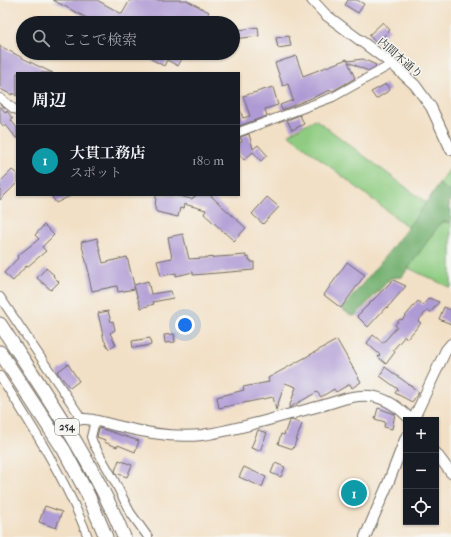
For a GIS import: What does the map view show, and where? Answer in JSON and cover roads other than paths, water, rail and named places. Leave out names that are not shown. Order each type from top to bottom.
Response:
[{"type":"highway","name":"254","points":[[0,324],[66,425],[99,484],[124,537]]},
{"type":"highway","name":"254","points":[[0,352],[64,450],[88,495],[106,537]]},
{"type":"street","name":"内間木通り","points":[[312,0],[326,15],[392,64],[415,85],[431,107],[451,150]]},
{"type":"street","points":[[240,132],[333,97],[392,64]]},
{"type":"street","points":[[0,98],[16,110]]},
{"type":"street","points":[[0,297],[82,419]]},
{"type":"street","points":[[413,417],[446,350],[451,344]]},
{"type":"street","points":[[0,376],[48,454],[82,521],[88,537]]},
{"type":"street","points":[[54,433],[66,425],[82,419],[147,433],[201,435],[255,424],[346,399],[366,396],[375,397],[390,402],[409,417]]},
{"type":"street","points":[[95,421],[91,437],[93,443],[130,512],[148,537]]},
{"type":"street","points":[[365,537],[403,445]]},
{"type":"street","points":[[439,457],[451,473]]},
{"type":"place","name":"大貫工務店","points":[[354,493]]}]
